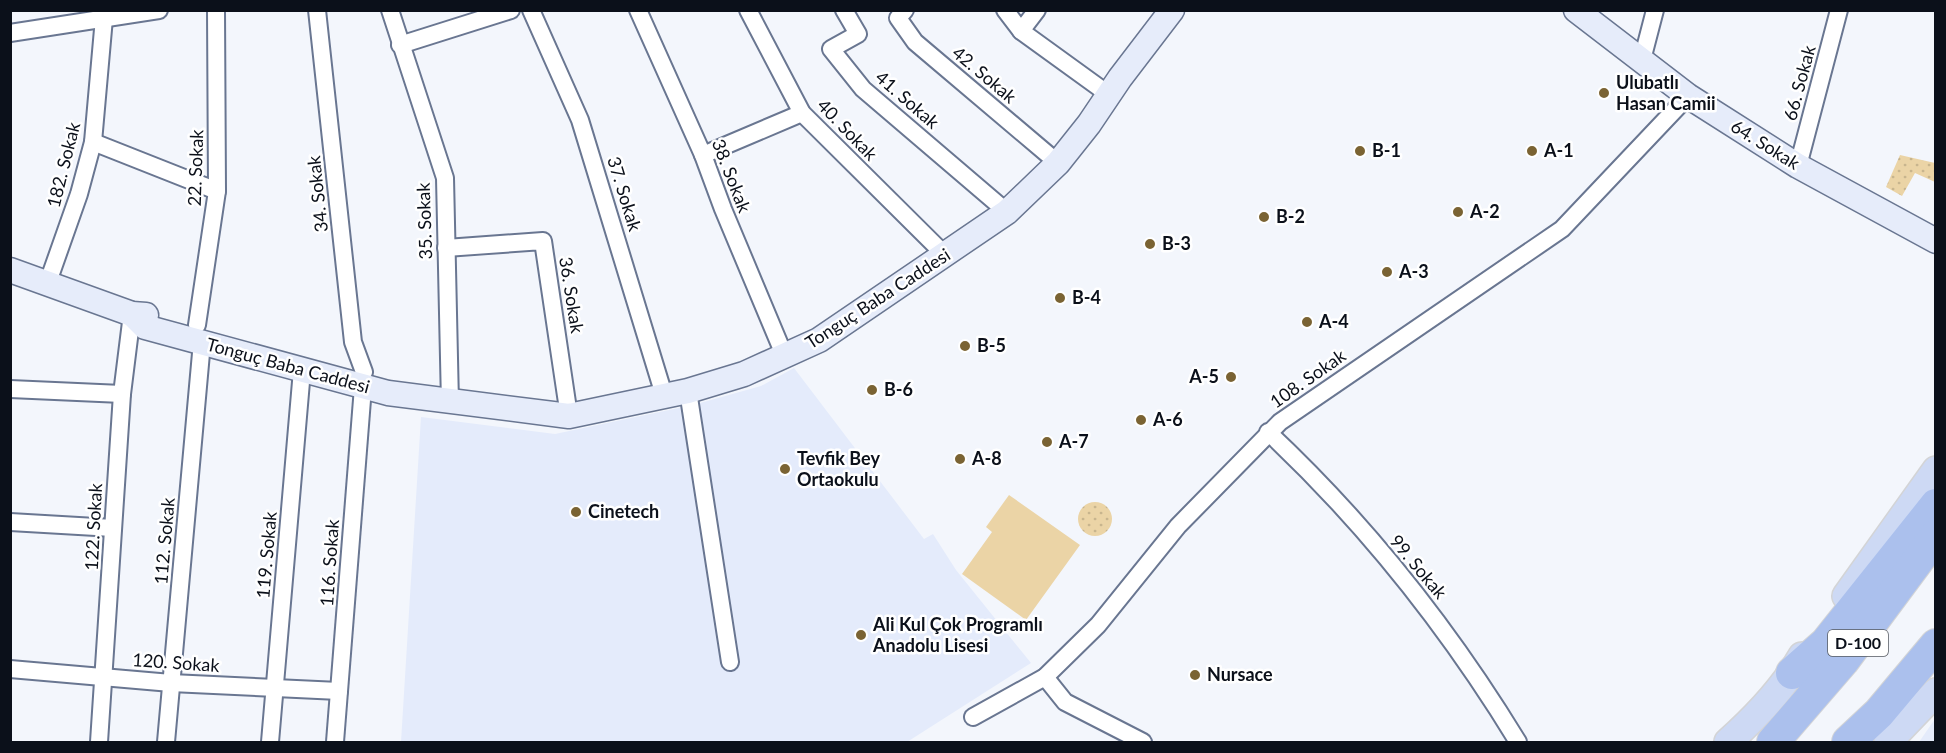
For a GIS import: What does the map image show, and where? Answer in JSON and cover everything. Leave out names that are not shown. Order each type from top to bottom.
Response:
[{"type":"highway","points":[[1792,673],[1826,642],[1853,611],[1935,505]]},
{"type":"highway","name":"D-100","points":[[1773,742],[1844,661],[1935,536]]},
{"type":"highway","points":[[1848,742],[1928,674],[1935,645]]},
{"type":"main road","points":[[1728,742],[1752,720],[1792,673],[1803,654],[1935,470]]},
{"type":"main road","points":[[1888,742],[1928,674]]},
{"type":"street","points":[[10,33],[81,16],[105,18],[159,10]]},
{"type":"street","name":"22. Sokak","points":[[200,334],[217,191],[216,10]]},
{"type":"street","name":"34. Sokak","points":[[317,10],[353,342],[363,379]]},
{"type":"street","name":"35. Sokak","points":[[390,10],[445,178],[450,403]]},
{"type":"street","points":[[400,45],[511,10]]},
{"type":"street","name":"37. Sokak","points":[[531,10],[580,120],[664,395]]},
{"type":"street","name":"38. Sokak","points":[[638,10],[703,155],[785,357]]},
{"type":"street","name":"40. Sokak","points":[[748,10],[802,113],[946,256]]},
{"type":"street","name":"41. Sokak","points":[[843,10],[858,33],[831,49],[863,89],[1007,212]]},
{"type":"street","name":"42. Sokak","points":[[905,10],[898,18],[915,42],[1058,163]]},
{"type":"street","points":[[1005,10],[1021,31],[1108,94]]},
{"type":"street","points":[[1021,31],[1037,10]]},
{"type":"street","name":"Tonguç Baba Caddesi","points":[[10,270],[132,314],[146,327],[200,334],[450,403],[569,416],[688,391],[744,374],[819,340],[946,256],[1007,212],[1058,163],[1172,10]]},
{"type":"street","name":"64. Sokak","points":[[1576,10],[1688,96],[1798,166],[1935,241]]},
{"type":"street","points":[[1642,60],[1655,10]]},
{"type":"street","name":"66. Sokak","points":[[1798,166],[1839,10]]},
{"type":"street","name":"182. Sokak","points":[[48,282],[79,194],[93,142],[105,18]]},
{"type":"street","name":"108. Sokak","points":[[973,717],[1045,677],[1098,625],[1178,526],[1269,432],[1562,229],[1688,96]]},
{"type":"street","points":[[703,155],[802,113]]},
{"type":"street","points":[[93,142],[217,191]]},
{"type":"street","name":"36. Sokak","points":[[446,248],[543,241],[569,416]]},
{"type":"street","name":"122. Sokak","points":[[99,742],[122,394],[132,314]]},
{"type":"street","name":"Tonguç Baba Caddesi","points":[[200,334],[302,370],[363,379]]},
{"type":"street","name":"112. Sokak","points":[[166,742],[200,334]]},
{"type":"street","name":"119. Sokak","points":[[270,742],[302,370]]},
{"type":"street","name":"116. Sokak","points":[[335,742],[363,379]]},
{"type":"street","points":[[10,389],[122,394]]},
{"type":"street","points":[[688,391],[730,662]]},
{"type":"street","name":"99. Sokak","points":[[1269,432],[1315,476],[1442,626],[1518,742]]},
{"type":"street","points":[[10,522],[113,528]]},
{"type":"street","name":"120. Sokak","points":[[10,669],[171,683],[276,690],[339,691]]},
{"type":"street","points":[[1045,677],[1065,702],[1143,742]]},
{"type":"shaded area","points":[[1900,155],[1935,163],[1935,182],[1915,173],[1902,196],[1886,187]]},
{"type":"shaded area","points":[[794,368],[924,539],[933,534],[956,570],[1031,663],[907,742],[401,742],[421,417],[555,434],[693,405],[761,386]]},
{"type":"shaded area","points":[[1009,495],[1080,545],[1026,620],[962,574],[992,532],[986,527]]},
{"type":"shaded area","points":[[1095,502],[1107,507],[1112,519],[1107,531],[1095,536],[1083,531],[1078,519],[1083,507]]},
{"type":"shaded area","points":[[1935,719],[1935,742],[1919,742]]},
{"type":"place","name":"Ulubatlı Hasan Camii","points":[[1604,93]]},
{"type":"place","name":"B-1","points":[[1360,151]]},
{"type":"place","name":"A-1","points":[[1532,151]]},
{"type":"place","name":"A-2","points":[[1458,212]]},
{"type":"place","name":"B-2","points":[[1264,217]]},
{"type":"place","name":"B-3","points":[[1150,244]]},
{"type":"place","name":"A-3","points":[[1387,272]]},
{"type":"place","name":"B-4","points":[[1060,298]]},
{"type":"place","name":"A-4","points":[[1307,322]]},
{"type":"place","name":"B-5","points":[[965,346]]},
{"type":"place","name":"A-5","points":[[1231,377]]},
{"type":"place","name":"B-6","points":[[872,390]]},
{"type":"place","name":"A-6","points":[[1141,420]]},
{"type":"place","name":"A-7","points":[[1047,442]]},
{"type":"place","name":"A-8","points":[[960,459]]},
{"type":"place","name":"Tevfik Bey Ortaokulu","points":[[785,469]]},
{"type":"place","name":"Cinetech","points":[[576,512]]},
{"type":"place","name":"Ali Kul Çok Programlı Anadolu Lisesi","points":[[861,635]]},
{"type":"place","name":"Nursace","points":[[1195,675]]}]
